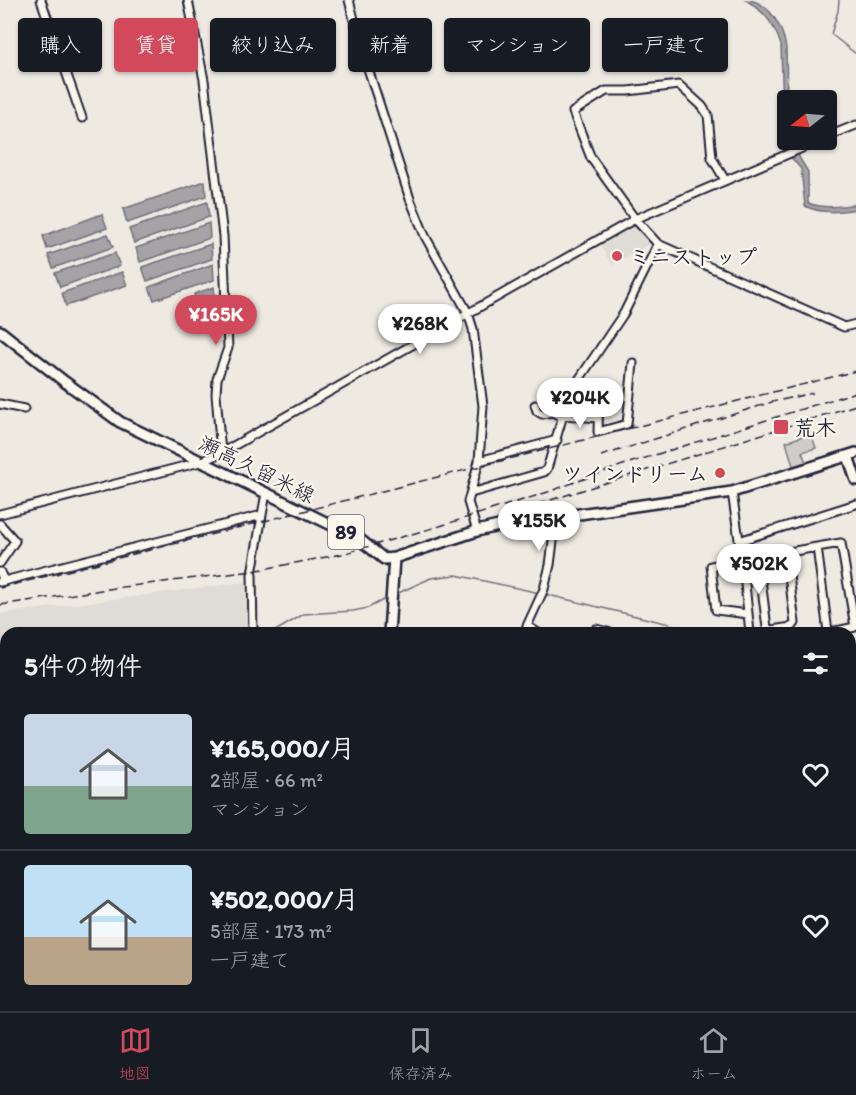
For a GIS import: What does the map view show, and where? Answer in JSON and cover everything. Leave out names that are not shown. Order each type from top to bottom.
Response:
[{"type":"main road","name":"瀬高久留米線","points":[[0,331],[120,422],[358,538],[384,559],[394,558]]},
{"type":"main road","points":[[389,627],[394,558],[477,531],[510,524],[732,492],[852,455],[856,480]]},
{"type":"street","points":[[41,0],[82,118]]},
{"type":"street","points":[[188,0],[204,80],[223,236],[228,348],[217,379],[216,394],[221,453]]},
{"type":"street","points":[[349,0],[372,83],[410,199],[425,236],[468,313],[476,343],[482,399],[479,460],[468,502],[477,531]]},
{"type":"street","points":[[725,180],[712,159],[708,115],[702,106],[679,86],[628,92],[606,91],[573,112],[591,158],[635,219],[658,244],[844,327],[856,324]]},
{"type":"street","points":[[837,133],[856,125]]},
{"type":"street","points":[[0,514],[200,462],[221,453],[635,219],[797,150]]},
{"type":"street","points":[[471,493],[547,470],[563,416],[578,381],[624,313],[658,244]]},
{"type":"street","points":[[599,390],[598,432],[627,424],[633,363]]},
{"type":"street","points":[[0,404],[24,409]]},
{"type":"street","points":[[535,405],[537,411],[542,414],[552,412],[563,416],[598,418]]},
{"type":"street","points":[[479,460],[556,440]]},
{"type":"street","points":[[732,492],[749,627]]},
{"type":"street","points":[[253,627],[252,574],[266,493]]},
{"type":"street","points":[[739,541],[856,504]]},
{"type":"street","points":[[0,572],[2,582],[262,515]]},
{"type":"street","points":[[528,627],[544,590],[556,518]]},
{"type":"street","points":[[0,524],[15,541],[0,564]]},
{"type":"street","points":[[748,614],[716,610],[711,566],[841,543],[855,627]]},
{"type":"street","points":[[817,547],[827,627]]},
{"type":"street","points":[[744,574],[788,568],[795,622],[792,627]]},
{"type":"street","points":[[760,572],[767,627]]},
{"type":"shaded area","points":[[746,0],[754,1],[768,10],[774,16],[782,32],[786,48],[787,90],[782,90],[781,45],[768,19]]},
{"type":"shaded area","points":[[785,150],[797,150],[808,172],[808,203],[832,207],[856,204],[856,209],[824,211],[805,206],[801,169]]},
{"type":"shaded area","points":[[205,181],[206,196],[127,223],[123,209]]},
{"type":"shaded area","points":[[207,202],[209,217],[134,243],[129,229]]},
{"type":"shaded area","points":[[102,214],[107,228],[47,249],[43,236]]},
{"type":"shaded area","points":[[209,223],[210,238],[140,262],[136,248]]},
{"type":"shaded area","points":[[632,223],[636,224],[652,243],[612,265],[599,243]]},
{"type":"shaded area","points":[[108,234],[113,247],[53,268],[48,255]]},
{"type":"shaded area","points":[[211,244],[212,259],[147,281],[142,267]]},
{"type":"shaded area","points":[[115,253],[120,266],[60,287],[55,273]]},
{"type":"shaded area","points":[[213,264],[214,280],[154,300],[149,287]]},
{"type":"shaded area","points":[[122,272],[127,285],[66,306],[62,293]]},
{"type":"shaded area","points":[[214,287],[216,313],[197,306],[194,294]]},
{"type":"shaded area","points":[[811,433],[816,448],[802,452],[806,462],[793,466],[786,442]]},
{"type":"shaded area","points":[[245,582],[248,627],[0,627],[0,614]]},
{"type":"waterway","points":[[839,0],[831,34],[856,54]]},
{"type":"waterway","points":[[394,595],[431,578],[456,575],[540,593]]},
{"type":"waterway","points":[[544,594],[682,627]]},
{"type":"waterway","points":[[282,627],[304,614],[353,611],[368,608],[387,598]]},
{"type":"railway","points":[[0,588],[856,371]]},
{"type":"railway","points":[[0,605],[253,571],[342,554],[545,493],[623,465],[856,392]]},
{"type":"railway","points":[[601,456],[772,402],[813,393]]},
{"type":"railway","points":[[512,512],[856,405]]},
{"type":"place","name":"ミニストップ","points":[[617,256]]},
{"type":"place","name":"荒木","points":[[781,427]]},
{"type":"place","name":"ツインドリーム","points":[[720,473]]}]
